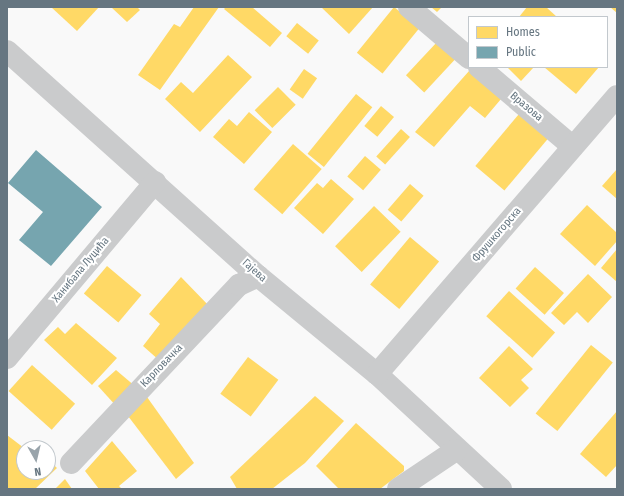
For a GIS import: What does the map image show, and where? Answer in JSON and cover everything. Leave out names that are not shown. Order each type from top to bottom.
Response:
[{"type":"street","points":[[409,7],[468,57]]},
{"type":"street","name":"Гајева","points":[[7,51],[155,182],[258,276],[376,374],[456,450],[501,489]]},
{"type":"street","name":"Вразова","points":[[480,68],[573,147]]},
{"type":"street","name":"Фрушкогорска","points":[[376,374],[617,96]]},
{"type":"street","name":"Ханибала Луцића","points":[[7,358],[155,182]]},
{"type":"street","name":"Карловачка","points":[[71,463],[239,285],[258,276]]},
{"type":"street","points":[[398,489],[456,450]]},
{"type":"building: Homes","points":[[51,7],[99,7],[77,31]]},
{"type":"building: Homes","points":[[111,7],[137,7],[140,10],[127,22]]},
{"type":"building: Homes","points":[[194,7],[219,7],[160,90],[138,75],[174,24],[180,27]]},
{"type":"building: Homes","points":[[226,7],[252,7],[282,33],[270,47],[224,9]]},
{"type":"building: Homes","points":[[321,7],[373,7],[349,34]]},
{"type":"building: Homes","points":[[394,7],[420,28],[383,74],[357,53]]},
{"type":"building: Homes","points":[[431,7],[442,7],[437,12]]},
{"type":"building: Homes","points":[[527,7],[546,7],[556,16],[520,16]]},
{"type":"building: Homes","points":[[610,7],[617,7],[617,13]]},
{"type":"building: Homes","points":[[297,23],[319,41],[308,54],[286,36]]},
{"type":"building: Homes","points":[[438,41],[456,58],[424,92],[406,75]]},
{"type":"building: Homes","points":[[228,55],[252,77],[200,132],[165,99],[181,82],[193,93]]},
{"type":"building: Homes","points":[[508,68],[533,68],[521,81]]},
{"type":"building: Homes","points":[[545,68],[598,68],[576,94]]},
{"type":"building: Homes","points":[[304,69],[317,78],[303,99],[290,89]]},
{"type":"building: Homes","points":[[469,71],[501,99],[485,118],[470,106],[434,147],[415,132]]},
{"type":"building: Homes","points":[[278,87],[296,105],[272,128],[255,110]]},
{"type":"building: Homes","points":[[356,94],[372,107],[324,167],[308,154]]},
{"type":"building: Homes","points":[[381,106],[394,117],[377,137],[364,126]]},
{"type":"building: Homes","points":[[249,112],[272,132],[244,164],[213,137],[229,119],[237,126]]},
{"type":"building: Homes","points":[[519,114],[548,138],[504,191],[475,166]]},
{"type":"building: Homes","points":[[401,129],[410,137],[385,165],[376,156]]},
{"type":"building: Homes","points":[[293,144],[322,169],[282,214],[254,189]]},
{"type":"building: Homes","points":[[365,156],[381,170],[363,190],[347,176]]},
{"type":"building: Homes","points":[[617,169],[617,199],[602,186]]},
{"type":"building: Homes","points":[[331,179],[354,199],[323,234],[294,208],[317,183],[323,188]]},
{"type":"building: Homes","points":[[410,184],[424,196],[401,221],[388,210]]},
{"type":"building: Homes","points":[[587,205],[617,233],[617,241],[595,266],[560,234]]},
{"type":"building: Homes","points":[[374,206],[401,232],[362,272],[335,246]]},
{"type":"building: Homes","points":[[410,237],[439,261],[399,309],[370,284]]},
{"type":"building: Homes","points":[[617,249],[617,282],[601,268]]},
{"type":"building: Homes","points":[[107,266],[141,295],[118,323],[84,294]]},
{"type":"building: Homes","points":[[535,267],[564,293],[545,315],[516,289]]},
{"type":"building: Homes","points":[[588,274],[612,297],[588,323],[577,312],[564,325],[551,313]]},
{"type":"building: Homes","points":[[181,277],[211,308],[160,361],[143,346],[160,324],[149,314]]},
{"type":"building: Homes","points":[[509,291],[555,332],[532,358],[486,316]]},
{"type":"building: Homes","points":[[76,323],[117,358],[92,385],[44,340],[58,327],[65,334]]},
{"type":"building: Homes","points":[[591,345],[613,363],[557,431],[536,413]]},
{"type":"building: Homes","points":[[509,346],[533,369],[521,380],[529,388],[510,407],[479,378]]},
{"type":"building: Homes","points":[[248,357],[278,380],[251,417],[220,394]]},
{"type":"building: Homes","points":[[32,365],[75,404],[52,430],[9,391]]},
{"type":"building: Homes","points":[[116,370],[136,387],[117,407],[98,386]]},
{"type":"building: Homes","points":[[315,396],[344,421],[305,463],[272,489],[237,489],[230,477]]},
{"type":"building: Homes","points":[[147,397],[194,463],[176,479],[128,416]]},
{"type":"building: Homes","points":[[617,411],[617,465],[606,477],[580,454]]},
{"type":"building: Homes","points":[[356,423],[404,466],[404,471],[380,489],[339,489],[316,466]]},
{"type":"building: Homes","points":[[7,435],[16,442],[16,480],[44,480],[35,489],[7,489]]},
{"type":"building: Homes","points":[[112,441],[137,471],[119,486],[122,489],[99,489],[85,471]]},
{"type":"building: Homes","points":[[65,479],[72,489],[55,489]]},
{"type":"building: Public","points":[[36,150],[102,207],[51,266],[19,240],[43,212],[8,183]]}]
